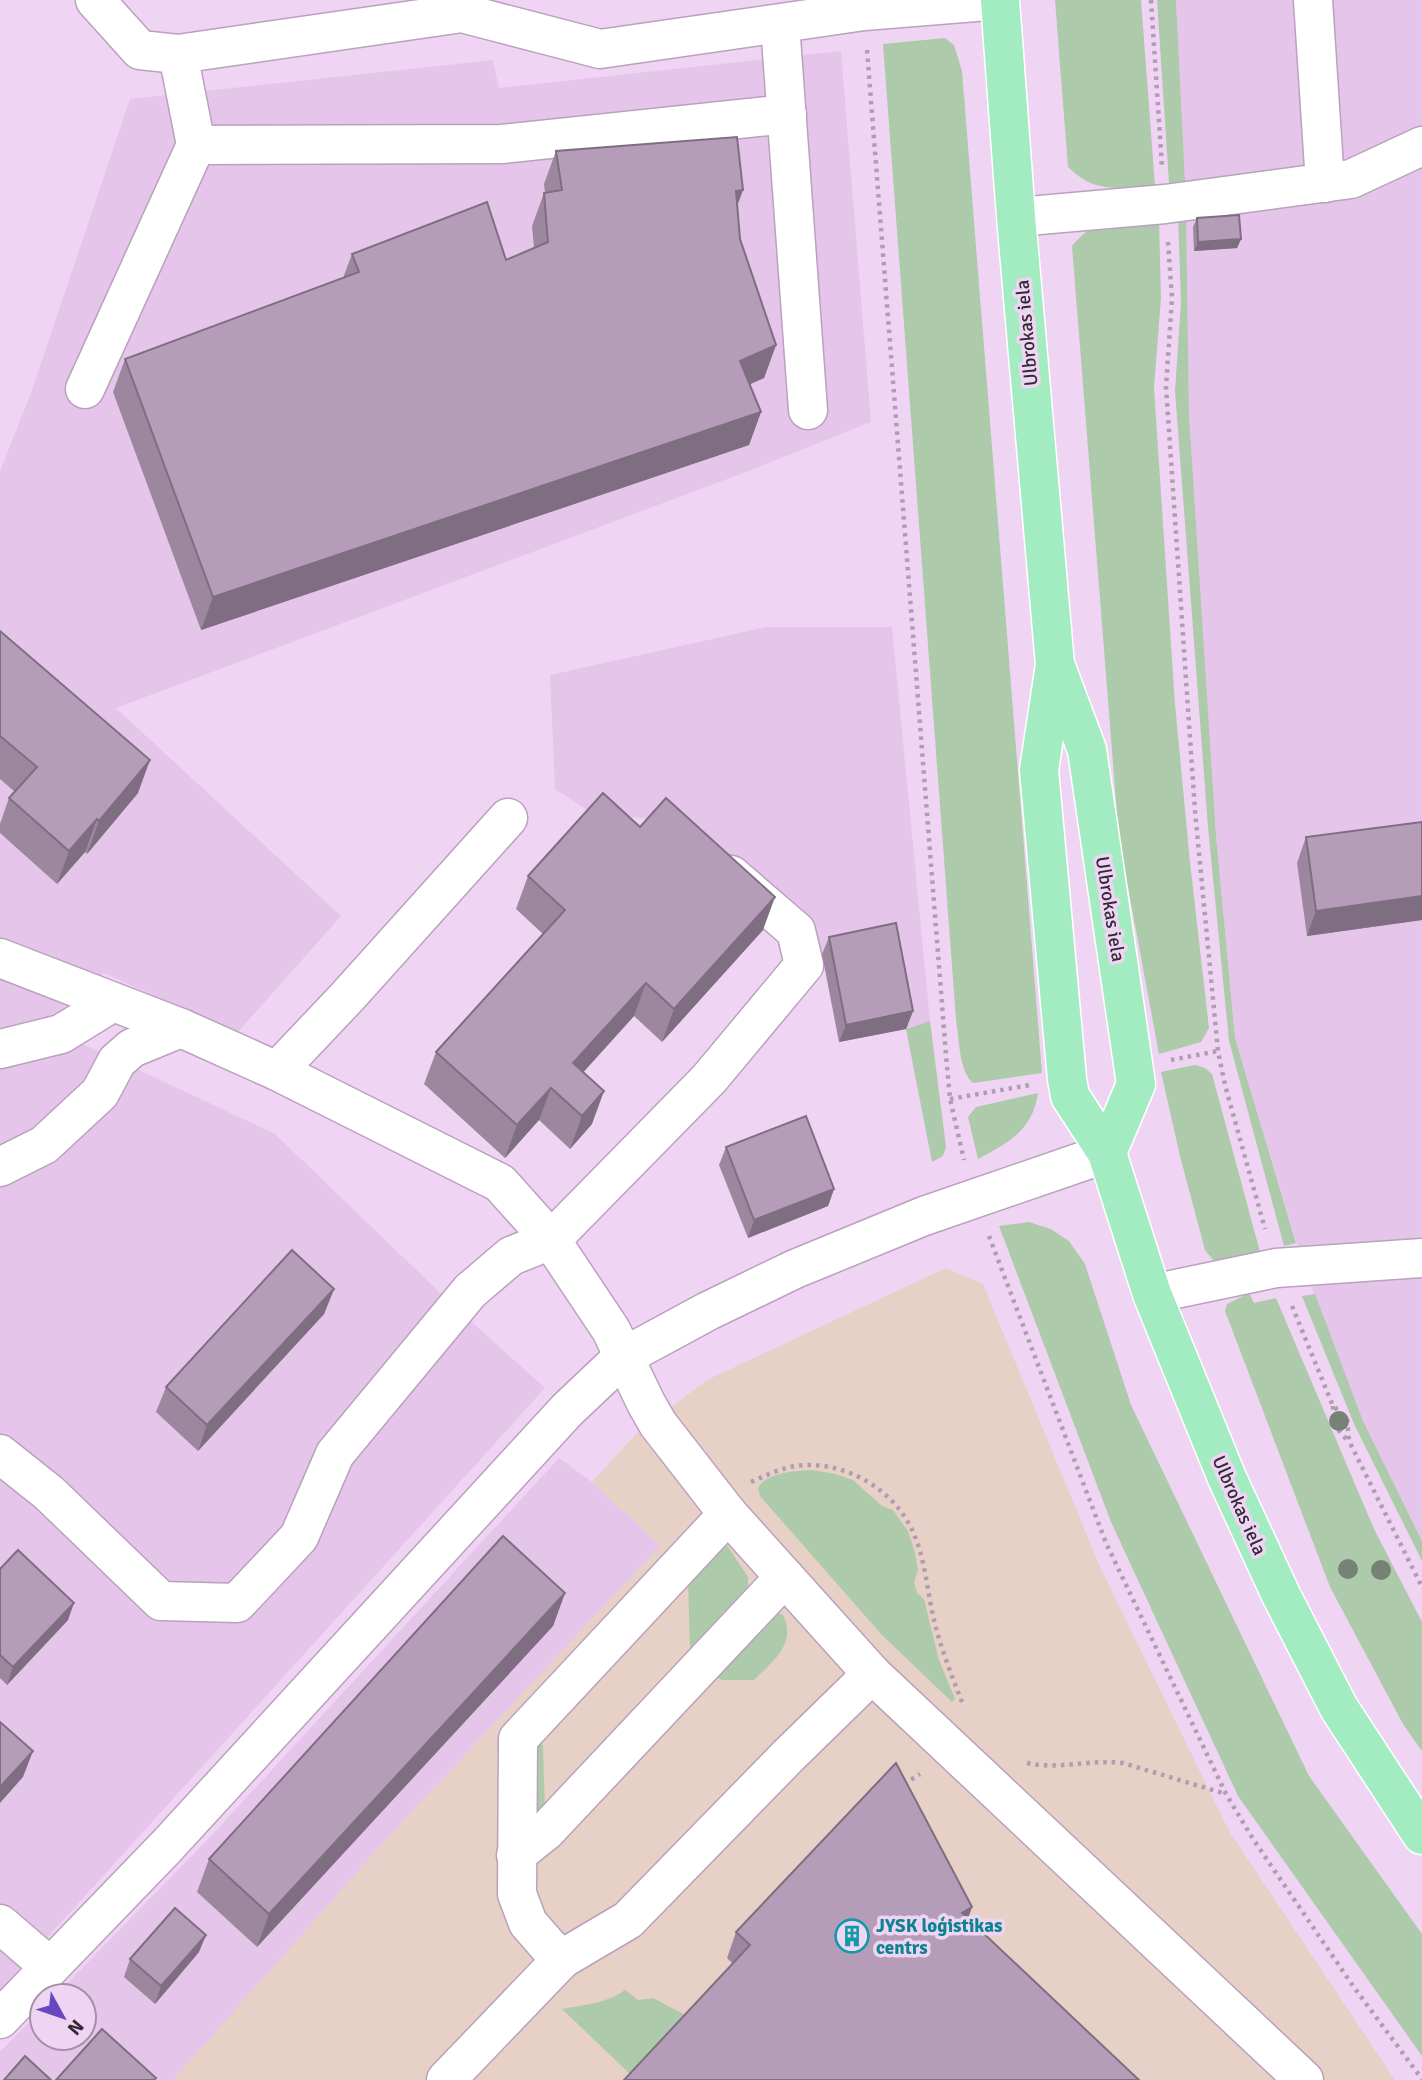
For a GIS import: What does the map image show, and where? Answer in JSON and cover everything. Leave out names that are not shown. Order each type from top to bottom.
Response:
[{"type":"main road","name":"Ulbrokas iela","points":[[1000,0],[1055,665],[1039,770],[1070,1096],[1107,1153],[1152,1294],[1227,1478],[1286,1605],[1339,1708],[1422,1835]]},
{"type":"main road","name":"Ulbrokas iela","points":[[1055,665],[1087,750],[1136,1084],[1107,1153]]},
{"type":"street","points":[[95,0],[140,50],[178,54],[462,12],[600,49],[864,11],[1000,0]]},
{"type":"street","points":[[1313,0],[1325,183]]},
{"type":"street","points":[[780,24],[808,410]]},
{"type":"street","points":[[85,389],[196,145],[178,54]]},
{"type":"street","points":[[196,145],[502,144],[787,114]]},
{"type":"street","points":[[1016,217],[1165,204],[1351,179],[1422,146]]},
{"type":"street","points":[[277,1071],[508,818]]},
{"type":"street","points":[[0,1454],[49,1493],[161,1601],[237,1603],[299,1537],[335,1454],[470,1292],[511,1256],[551,1240],[709,1079],[804,965],[796,931],[704,851]]},
{"type":"street","points":[[0,958],[180,1028],[277,1071],[500,1183],[551,1240],[611,1330],[658,1424],[736,1500],[785,1577],[872,1674],[1304,2080]]},
{"type":"street","points":[[0,1049],[61,1034],[113,1002]]},
{"type":"street","points":[[0,1167],[44,1145],[100,1093],[117,1061],[132,1048],[180,1028]]},
{"type":"street","points":[[0,2019],[167,1846],[567,1410],[623,1357],[708,1311],[795,1269],[924,1216],[1107,1153]]},
{"type":"street","points":[[1152,1294],[1276,1268],[1422,1258]]},
{"type":"street","points":[[562,1959],[528,1923],[517,1894],[518,1740],[736,1500]]},
{"type":"street","points":[[516,1855],[546,1831],[785,1577]]},
{"type":"street","points":[[446,2080],[562,1959],[628,1920],[872,1674]]},
{"type":"street","points":[[0,1924],[50,1967]]},
{"type":"path","points":[[1151,0],[1172,298],[1166,387],[1195,811],[1218,1051],[1276,1268],[1333,1406],[1334,1425],[1349,1441],[1422,1587]]},
{"type":"path","points":[[864,11],[950,1098],[964,1161]]},
{"type":"path","points":[[1160,1062],[1218,1051]]},
{"type":"path","points":[[950,1098],[1041,1083]]},
{"type":"path","points":[[987,1228],[1106,1543],[1226,1794],[1253,1839],[1353,1986],[1422,2080]]},
{"type":"path","points":[[1333,1406],[1347,1418],[1349,1441]]},
{"type":"path","points":[[736,1500],[779,1469],[805,1465],[828,1466],[855,1475],[877,1488],[892,1500],[907,1520],[917,1544],[940,1643],[972,1727],[937,1765],[904,1784],[896,1793]]},
{"type":"path","points":[[1026,1762],[1044,1767],[1107,1761],[1123,1763],[1226,1794]]},
{"type":"shaded area","points":[[1176,0],[1422,0],[1422,1541],[1363,1421],[1304,1267],[1235,1038],[1216,835],[1189,414],[1185,181]]},
{"type":"shaded area","points":[[841,51],[871,422],[746,472],[116,708],[341,916],[237,1033],[104,973],[43,1025],[275,1134],[456,1308],[545,1388],[0,1990],[0,471],[31,393],[130,99],[493,60],[499,88]]},
{"type":"shaded area","points":[[766,627],[892,627],[930,1021],[906,1029],[889,941],[822,954],[815,933],[698,826],[589,811],[555,789],[550,675]]},
{"type":"shaded area","points":[[946,1268],[983,1284],[1100,1567],[1229,1831],[1395,2080],[172,2080],[390,1835],[660,1546],[592,1482],[636,1434],[707,1380]]},
{"type":"shaded area","points":[[559,1458],[592,1482],[660,1546],[390,1835],[173,2080],[0,2080],[0,2052],[28,2023],[28,2052],[98,2052],[98,1982],[69,1982],[211,1836]]},
{"type":"green space","points":[[1055,0],[1141,0],[1155,186],[1119,188],[1098,185],[1078,176],[1068,167]]},
{"type":"green space","points":[[1157,0],[1176,0],[1185,181],[1169,183]]},
{"type":"green space","points":[[945,38],[954,45],[962,71],[1042,1073],[973,1083],[962,1063],[956,1019],[883,44]]},
{"type":"green space","points":[[1186,215],[1189,414],[1216,835],[1235,1038],[1296,1243],[1284,1246],[1229,1041],[1208,827],[1175,391],[1181,302],[1178,216]]},
{"type":"green space","points":[[1159,217],[1161,298],[1154,388],[1175,704],[1209,1028],[1201,1042],[1159,1054],[1119,839],[1072,246],[1092,227],[1102,222],[1121,218]]},
{"type":"green space","points":[[930,1021],[946,1147],[943,1156],[932,1162],[906,1029]]},
{"type":"green space","points":[[1195,1065],[1212,1074],[1260,1252],[1214,1261],[1205,1250],[1161,1072]]},
{"type":"green space","points":[[1038,1093],[1031,1117],[1025,1126],[1009,1141],[978,1159],[968,1117],[976,1107]]},
{"type":"green space","points":[[1029,1222],[1051,1229],[1069,1241],[1085,1264],[1131,1405],[1309,1776],[1422,1934],[1422,2056],[1238,1796],[1111,1522],[999,1226]]},
{"type":"green space","points":[[1249,1293],[1254,1303],[1276,1298],[1374,1529],[1422,1622],[1422,1751],[1403,1724],[1330,1587],[1225,1311],[1227,1304]]},
{"type":"green space","points":[[1315,1294],[1363,1421],[1422,1541],[1422,1561],[1354,1424],[1302,1296]]},
{"type":"green space","points":[[813,1470],[853,1480],[882,1506],[893,1510],[908,1531],[918,1570],[914,1582],[917,1593],[924,1599],[939,1660],[955,1699],[952,1702],[882,1635],[760,1496],[758,1488],[768,1479],[782,1473]]},
{"type":"green space","points":[[726,1544],[748,1577],[748,1592],[698,1649],[690,1648],[688,1580]]},
{"type":"green space","points":[[776,1613],[783,1615],[787,1635],[775,1659],[754,1680],[718,1678],[718,1674]]},
{"type":"green space","points":[[539,1742],[543,1746],[545,1812],[536,1816],[535,1743]]},
{"type":"green space","points":[[625,1990],[638,2000],[653,1998],[685,2015],[630,2074],[562,2009],[603,2001]]},
{"type":"building","points":[[737,137],[743,190],[736,191],[740,239],[776,345],[740,361],[761,412],[213,597],[125,359],[359,272],[352,254],[487,202],[506,260],[548,242],[544,193],[562,190],[556,151]]},
{"type":"building","points":[[1239,215],[1241,239],[1198,242],[1197,218]]},
{"type":"building","points":[[0,631],[150,760],[99,821],[97,819],[69,851],[9,798],[37,767],[0,736]]},
{"type":"building","points":[[603,793],[640,827],[666,798],[775,897],[674,1009],[646,983],[573,1063],[604,1091],[582,1116],[551,1088],[517,1125],[436,1052],[565,910],[528,876]]},
{"type":"building","points":[[1422,822],[1422,896],[1316,911],[1306,837]]},
{"type":"building","points":[[896,923],[913,1011],[846,1025],[829,937]]},
{"type":"building","points":[[806,1116],[834,1189],[754,1220],[726,1147]]},
{"type":"building","points":[[292,1250],[334,1289],[207,1425],[166,1387]]},
{"type":"building","points":[[503,1536],[565,1593],[269,1914],[209,1859]]},
{"type":"building","points":[[18,1550],[74,1603],[13,1667],[0,1655],[0,1569]]},
{"type":"building","points":[[0,1722],[33,1751],[0,1787]]},
{"type":"building","name":"JYSK loģistikas centrs","points":[[896,1763],[972,1907],[962,1913],[1139,2080],[624,2080],[750,1945],[736,1932]]},
{"type":"building","points":[[175,1908],[206,1935],[161,1986],[130,1959]]},
{"type":"building","points":[[102,2029],[156,2078],[56,2080],[81,2052],[98,2052],[98,2033]]},
{"type":"building","points":[[25,2056],[51,2080],[4,2080]]},
{"type":"place","name":"JYSK loģistikas centrs","points":[[852,1936]]}]
